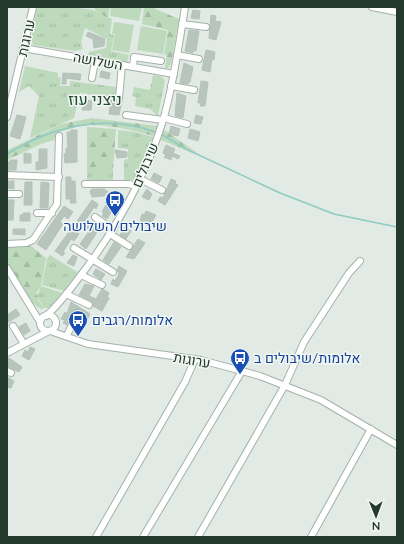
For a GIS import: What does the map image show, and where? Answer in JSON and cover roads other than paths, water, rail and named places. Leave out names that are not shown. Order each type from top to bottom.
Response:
[{"type":"street","name":"ערוגות","points":[[7,117],[33,7]]},
{"type":"street","name":"שיבולים","points":[[45,316],[66,294],[92,260],[111,232],[140,179],[163,119],[174,74],[185,7]]},
{"type":"street","points":[[372,7],[397,12]]},
{"type":"street","points":[[182,24],[206,27]]},
{"type":"street","name":"השלושה","points":[[23,48],[174,74]]},
{"type":"street","points":[[177,55],[199,59]]},
{"type":"street","points":[[133,67],[134,57],[161,61]]},
{"type":"street","points":[[92,78],[95,61]]},
{"type":"street","points":[[119,98],[122,65]]},
{"type":"street","points":[[171,86],[194,90]]},
{"type":"street","points":[[126,115],[163,119],[187,124]]},
{"type":"street","points":[[7,244],[30,242],[36,237],[52,213],[58,200],[59,136]]},
{"type":"street","points":[[7,175],[59,177]]},
{"type":"street","points":[[140,179],[162,190]]},
{"type":"street","points":[[85,184],[129,184],[136,186]]},
{"type":"street","points":[[7,194],[20,194]]},
{"type":"street","points":[[37,213],[52,213]]},
{"type":"street","points":[[95,217],[129,246]]},
{"type":"street","points":[[74,248],[112,272]]},
{"type":"street","points":[[198,537],[285,385],[304,342],[349,273],[360,261]]},
{"type":"street","points":[[7,268],[22,295],[32,308],[43,329],[50,331]]},
{"type":"street","points":[[81,275],[102,285]]},
{"type":"street","points":[[66,294],[89,305]]},
{"type":"street","name":"שיבולים","points":[[55,321],[58,303]]},
{"type":"street","points":[[7,353],[54,328],[55,321],[50,316],[45,316],[32,308]]},
{"type":"street","points":[[67,336],[78,313]]},
{"type":"street","points":[[35,338],[40,324],[45,316]]},
{"type":"street","name":"ערוגות","points":[[55,321],[59,329],[67,336]]},
{"type":"street","points":[[13,326],[24,344]]},
{"type":"street","name":"ערוגות","points":[[50,331],[81,342],[105,347],[195,359],[242,371],[285,385],[321,400],[397,445]]},
{"type":"street","points":[[96,537],[185,382],[195,359]]},
{"type":"street","points":[[144,537],[242,371]]},
{"type":"street","points":[[311,537],[371,429]]},
{"type":"waterway","points":[[7,154],[43,136],[61,130],[100,123],[138,127],[158,133]]},
{"type":"waterway","points":[[161,134],[186,149],[280,193],[334,214],[397,227]]},
{"type":"place","name":"שיבולים/השלושה","points":[[115,217]]},
{"type":"place","name":"אלומות/רגבים","points":[[78,337]]},
{"type":"place","name":"אלומות/שיבולים ב","points":[[240,375]]},
{"type":"district","name":"ניצני עוז","points":[[95,99]]}]
